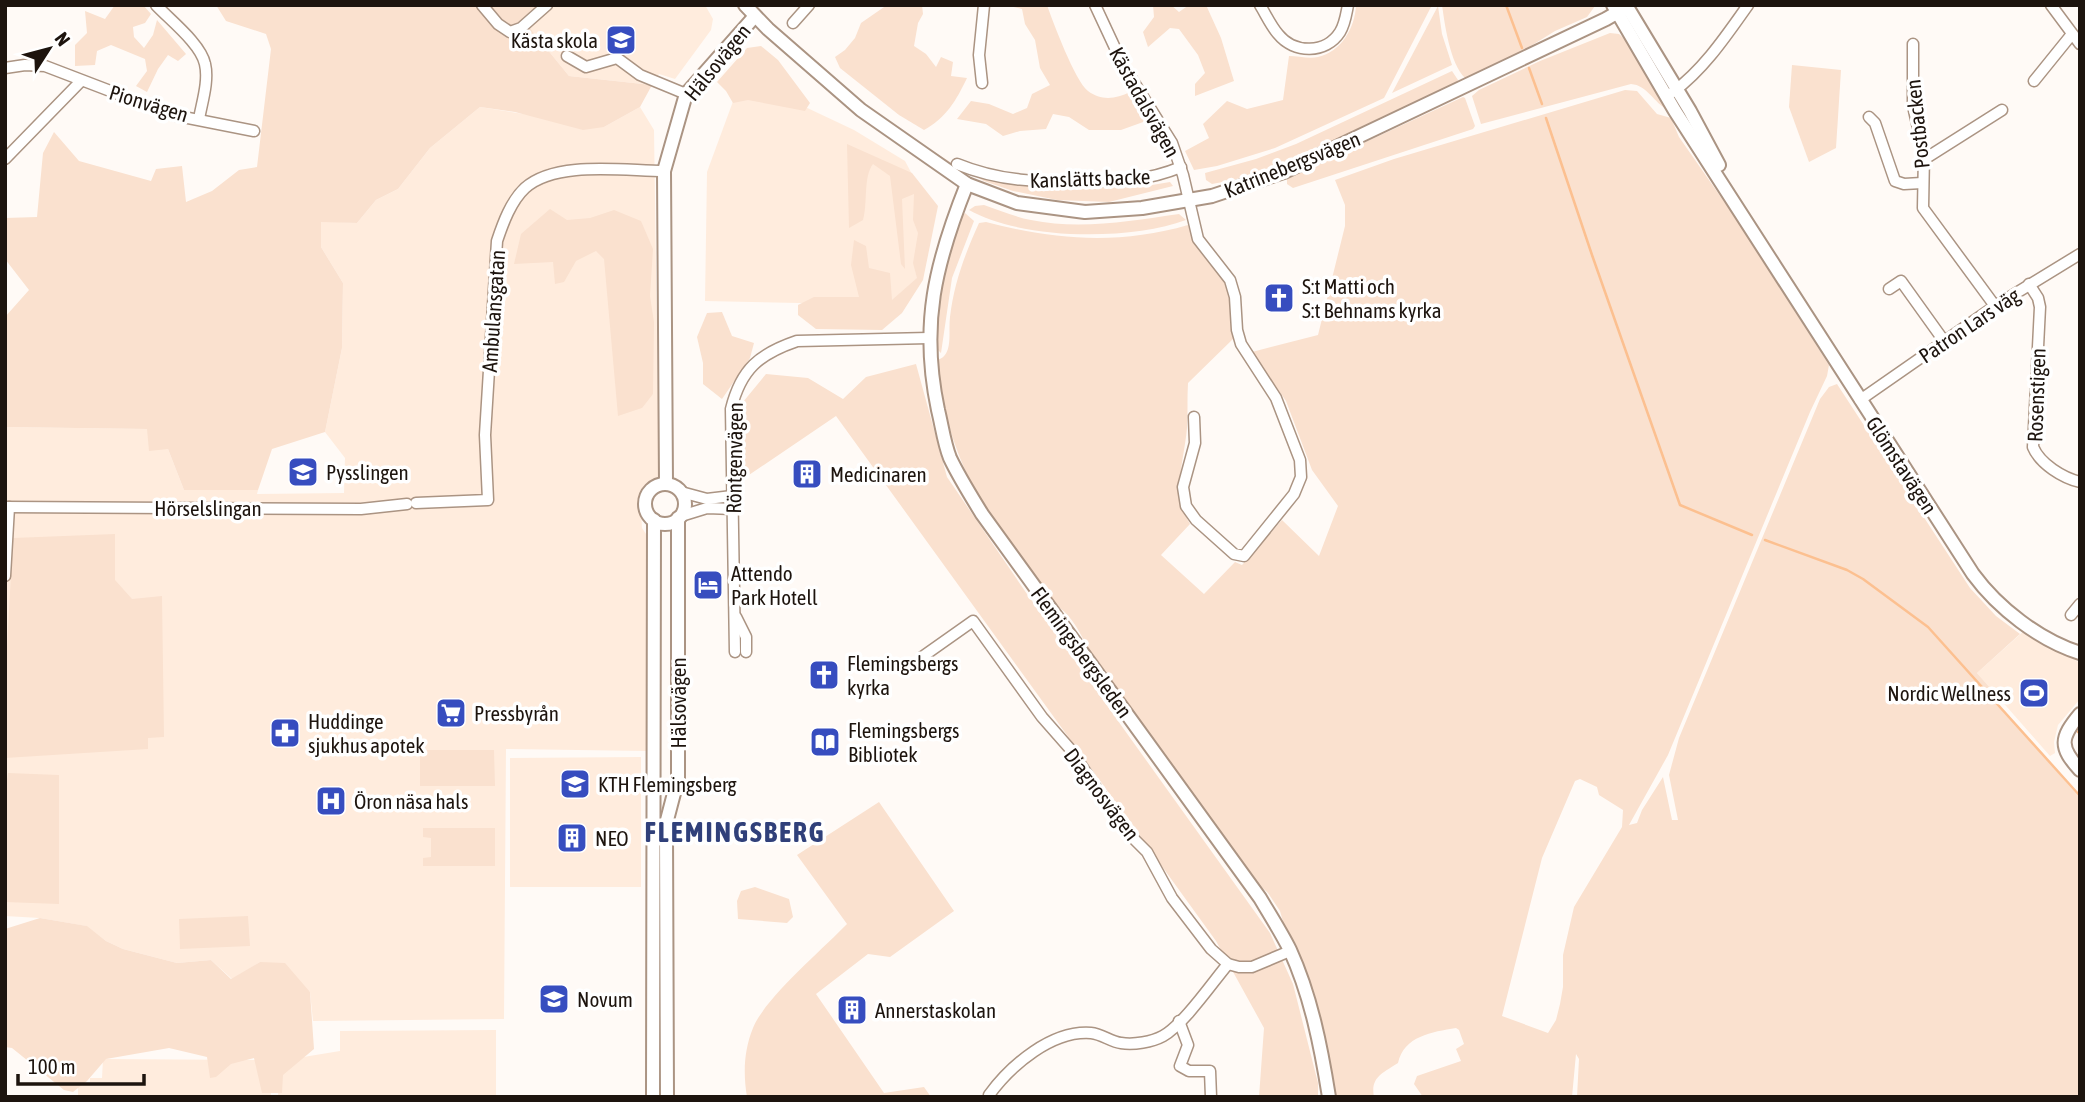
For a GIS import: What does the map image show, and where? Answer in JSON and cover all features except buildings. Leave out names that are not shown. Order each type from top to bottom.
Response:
[{"type":"street","points":[[156,5],[185,34],[203,58],[206,74],[199,119]]},
{"type":"street","points":[[482,5],[510,32],[521,28],[547,5]]},
{"type":"street","name":"Katrinebergsvägen","points":[[745,5],[861,110],[967,184],[1017,203],[1085,212],[1142,208],[1212,196],[1284,172],[1621,7]]},
{"type":"street","points":[[793,23],[809,5]]},
{"type":"street","points":[[982,83],[979,55],[984,5]]},
{"type":"street","name":"Kästadalsvägen","points":[[1095,5],[1123,65],[1166,130],[1181,167],[1198,239],[1230,280],[1241,344],[1276,398],[1300,460],[1301,477],[1294,495],[1242,557],[1234,554],[1196,520],[1185,506],[1184,485],[1195,443],[1194,417]]},
{"type":"street","points":[[1260,5],[1278,35],[1293,47],[1308,49],[1328,44],[1338,36],[1346,19],[1348,5]]},
{"type":"street","points":[[1672,93],[1717,47],[1748,5]]},
{"type":"street","points":[[2051,5],[2080,44]]},
{"type":"street","name":"Glömstavägen","points":[[1621,7],[1762,246],[1963,561],[1996,601],[2021,621],[2078,653]]},
{"type":"street","name":"Hälsovägen","points":[[666,484],[664,171],[686,94],[755,16]]},
{"type":"street","points":[[2034,81],[2072,34]]},
{"type":"street","name":"Postbacken","points":[[1913,44],[1913,106],[1923,160],[1923,205],[1926,214],[1995,306]]},
{"type":"street","points":[[567,56],[586,67],[617,58],[640,75],[686,94]]},
{"type":"street","name":"Pionvägen","points":[[5,68],[45,66],[173,115],[254,131]]},
{"type":"street","points":[[5,159],[80,81]]},
{"type":"street","points":[[1923,160],[2002,110]]},
{"type":"street","points":[[1869,117],[1875,123],[1895,181],[1904,184],[1922,183]]},
{"type":"street","name":"Kanslätts backe","points":[[957,164],[989,175],[1026,182],[1055,183],[1147,179],[1181,167]]},
{"type":"street","name":"Ambulansgatan","points":[[488,500],[485,435],[497,241],[502,225],[516,199],[538,179],[567,171],[664,171]]},
{"type":"street","name":"Flemingsbergsleden","points":[[967,184],[935,278],[929,338],[933,385],[950,456],[982,514],[1260,898],[1290,951],[1311,1009],[1329,1097]]},
{"type":"street","name":"Patron Lars väg","points":[[1860,400],[1995,306],[2080,254]]},
{"type":"street","points":[[1889,289],[1901,281],[1944,341]]},
{"type":"street","name":"Rosenstigen","points":[[2029,285],[2038,298],[2039,307],[2033,447],[2062,477],[2080,482]]},
{"type":"street","name":"Röntgenvägen","points":[[741,652],[734,613],[731,409],[736,389],[747,371],[760,358],[797,341],[929,338]]},
{"type":"street","points":[[732,496],[707,499],[681,492],[666,484],[655,487],[645,500],[647,511],[654,520],[664,524],[706,508],[733,509]]},
{"type":"street","points":[[680,517],[685,504],[681,492]]},
{"type":"street","name":"Hörselslingan","points":[[7,507],[361,509],[488,500]]},
{"type":"street","points":[[5,576],[7,507]]},
{"type":"street","name":"Hälsovägen","points":[[667,1097],[666,832],[678,778],[680,517]]},
{"type":"street","name":"Hälsovägen","points":[[653,1097],[654,520]]},
{"type":"street","points":[[2071,615],[2080,604]]},
{"type":"street","name":"Diagnosvägen","points":[[922,657],[974,621],[1042,716],[1071,750],[1123,828],[1146,852],[1172,898],[1204,942],[1228,964]]},
{"type":"street","points":[[2080,714],[2067,730],[2064,740],[2068,756],[2080,770]]},
{"type":"street","points":[[989,1095],[1006,1073],[1059,1037],[1075,1033],[1094,1033],[1121,1043],[1142,1043],[1163,1036],[1180,1021],[1228,964],[1252,967],[1290,951]]},
{"type":"street","points":[[1180,1021],[1188,1045],[1180,1066],[1189,1070],[1210,1071],[1211,1097]]},
{"type":"shaded area","points":[[115,5],[143,5],[151,14],[145,23],[133,27],[134,37],[144,48],[153,35],[157,20],[186,54],[178,61],[168,55],[147,92],[136,86],[147,71],[145,59],[111,45],[97,51],[95,65],[75,66],[75,45],[87,33],[85,11],[105,19]]},
{"type":"shaded area","points":[[216,5],[541,5],[525,22],[569,76],[652,85],[640,107],[604,127],[583,130],[515,112],[480,107],[430,148],[398,189],[376,200],[357,223],[321,222],[321,247],[343,283],[342,348],[325,432],[272,449],[258,490],[184,490],[168,449],[149,451],[147,429],[5,427],[5,317],[29,290],[5,259],[5,218],[37,217],[43,153],[54,132],[79,161],[151,181],[156,169],[182,166],[186,202],[212,191],[239,170],[257,167],[271,49],[266,34],[226,21]]},
{"type":"shaded area","name":"Kästa skola","points":[[541,5],[705,5],[713,19],[711,30],[675,79],[659,74],[652,85],[569,76],[525,22]]},
{"type":"shaded area","points":[[887,5],[922,5],[923,14],[918,23],[914,46],[926,54],[936,67],[941,57],[953,62],[951,76],[967,78],[950,108],[924,130],[899,115],[840,68],[835,57],[855,38],[861,23]]},
{"type":"shaded area","points":[[1005,5],[1047,5],[1065,51],[1088,91],[1103,98],[1130,92],[1140,105],[1146,121],[1121,130],[1089,130],[1069,117],[1053,114],[1046,129],[1020,131],[1003,136],[986,124],[957,119],[971,101],[989,104],[1013,114],[1027,108],[1032,94],[1050,85],[1040,68],[1035,40],[1025,24],[1022,9]]},
{"type":"shaded area","points":[[1153,5],[1171,5],[1179,12],[1189,5],[1206,5],[1221,38],[1234,81],[1195,96],[1195,84],[1205,73],[1198,55],[1179,29],[1170,28],[1148,47],[1143,32],[1154,17]]},
{"type":"shaded area","points":[[1356,5],[1432,5],[1384,98],[1275,148],[1217,166],[1194,170],[1185,151],[1209,138],[1203,124],[1227,101],[1247,109],[1283,100],[1289,56],[1315,58],[1334,50],[1350,30]]},
{"type":"shaded area","points":[[1442,5],[1595,6],[1587,17],[1465,78],[1452,54]]},
{"type":"shaded area","points":[[1438,6],[1442,34],[1452,65],[1392,93]]},
{"type":"shaded area","points":[[1610,33],[1619,34],[1629,43],[1668,110],[1642,88],[1631,84],[1481,124],[1472,96],[1479,90],[1540,61]]},
{"type":"shaded area","points":[[761,46],[778,60],[810,103],[805,111],[748,100],[733,103],[717,82],[747,48]]},
{"type":"shaded area","points":[[1792,65],[1841,70],[1836,148],[1809,162],[1789,107]]},
{"type":"shaded area","points":[[1452,71],[1458,80],[1456,84],[1305,156],[1242,178],[1212,184],[1206,180],[1205,173],[1256,159],[1296,144]]},
{"type":"shaded area","points":[[1625,90],[1637,91],[1657,114],[1671,118],[1679,137],[1732,213],[1829,365],[1827,376],[1668,755],[1629,825],[1637,823],[1663,777],[1672,820],[1678,820],[1669,775],[1679,738],[1820,399],[1829,387],[1837,384],[1970,588],[1996,616],[2020,634],[1977,673],[1992,690],[1993,699],[2080,798],[2080,1097],[1577,1097],[1579,1059],[1576,1054],[1572,1097],[1423,1097],[1414,1084],[1417,1076],[1461,1061],[1456,1049],[1464,1044],[1456,1028],[1413,1041],[1401,1054],[1398,1063],[1376,1080],[1374,1097],[1335,1097],[1330,1061],[1313,992],[1296,967],[1280,911],[1268,893],[1255,881],[1095,661],[1074,624],[1012,548],[977,495],[960,458],[947,419],[937,360],[946,354],[948,349],[954,292],[979,223],[1087,238],[1137,235],[1188,225],[1226,284],[1234,338],[1188,383],[1187,428],[1180,489],[1184,512],[1190,524],[1161,555],[1204,594],[1235,562],[1242,565],[1282,520],[1319,556],[1338,506],[1312,470],[1286,401],[1252,352],[1318,335],[1345,226],[1345,205],[1335,180],[1394,159]],"holes":[[[1580,779],[1597,787],[1599,795],[1623,810],[1622,827],[1574,907],[1563,955],[1560,1004],[1556,1020],[1548,1033],[1502,1016],[1542,858],[1575,781]]]},
{"type":"shaded area","points":[[735,96],[801,105],[854,130],[905,161],[922,193],[921,277],[897,305],[705,301],[707,172]]},
{"type":"shaded area","points":[[1463,97],[1475,126],[1473,129],[1293,188],[1287,184],[1287,179],[1292,176]]},
{"type":"shaded area","points":[[480,107],[604,127],[640,107],[654,130],[659,476],[640,495],[642,528],[646,534],[647,751],[506,749],[504,1019],[313,1021],[310,992],[260,962],[232,979],[211,960],[177,963],[123,949],[106,941],[86,926],[40,918],[5,916],[5,427],[147,429],[168,449],[184,490],[258,490],[257,494],[344,493],[345,458],[325,432],[342,348],[343,283],[321,247],[321,221],[357,223],[376,200],[398,189],[430,148]]},
{"type":"shaded area","points":[[847,144],[912,173],[938,206],[923,280],[902,313],[882,330],[816,329],[798,315],[798,305],[814,297],[859,297],[851,265],[854,240],[866,246],[869,268],[890,273],[892,300],[917,278],[913,263],[918,233],[913,220],[914,194],[902,199],[905,269],[901,264],[890,176],[873,164],[868,176],[863,220],[849,228]]},
{"type":"shaded area","points":[[931,150],[955,165],[1035,185],[1064,187],[1138,183],[1152,185],[1170,182],[1173,186],[1109,202],[1057,200],[1013,191],[984,181],[929,153]]},
{"type":"shaded area","points":[[984,205],[1019,217],[1049,223],[1105,223],[1179,214],[1186,220],[1135,232],[1046,232],[991,220],[969,210]]},
{"type":"shaded area","points":[[550,209],[567,220],[590,218],[614,210],[641,221],[653,249],[650,296],[654,322],[653,394],[642,408],[618,416],[604,259],[596,251],[576,261],[564,282],[555,284],[553,262],[514,264],[521,234]]},
{"type":"shaded area","points":[[965,213],[974,221],[952,278],[941,353],[938,350],[938,334],[945,260],[950,242]]},
{"type":"shaded area","points":[[722,312],[732,336],[754,343],[750,358],[722,399],[703,384],[703,363],[697,337],[707,313]]},
{"type":"shaded area","points":[[916,364],[947,477],[1027,594],[1270,933],[1293,984],[1318,1083],[1318,1097],[1259,1097],[1264,1028],[1216,941],[836,416],[746,477],[742,431],[743,402],[766,374],[808,378],[843,399],[866,377]]},
{"type":"shaded area","points":[[115,534],[115,580],[132,599],[162,596],[164,737],[148,738],[148,749],[5,758],[5,683],[13,538]]},
{"type":"shaded area","points":[[2025,630],[2080,663],[2080,699],[2058,725],[2054,742],[2055,753],[2050,756],[1977,673]]},
{"type":"shaded area","points":[[420,750],[494,750],[495,786],[420,786]]},
{"type":"shaded area","points":[[641,757],[641,887],[510,887],[510,758]]},
{"type":"shaded area","points":[[8,773],[59,775],[59,904],[5,902],[5,794]]},
{"type":"shaded area","points":[[879,802],[954,911],[890,957],[868,954],[816,994],[884,1093],[924,1087],[931,1097],[747,1097],[746,1053],[759,1016],[781,989],[847,924],[797,855]]},
{"type":"shaded area","points":[[423,828],[495,828],[495,866],[423,866],[423,858],[431,857],[431,838],[423,837]]},
{"type":"shaded area","points":[[755,887],[789,899],[793,917],[787,923],[738,919],[737,901],[741,891]]},
{"type":"shaded area","points":[[248,916],[250,946],[180,949],[179,919]]},
{"type":"shaded area","points":[[40,918],[87,926],[106,941],[123,949],[177,963],[211,960],[231,979],[260,962],[285,963],[310,992],[314,1049],[283,1075],[282,1093],[262,1093],[254,1058],[231,1064],[216,1077],[210,1078],[207,1057],[169,1048],[106,1059],[87,1081],[73,1092],[64,1090],[12,1048],[5,1047],[5,929]]},
{"type":"shaded area","points":[[496,1030],[496,1097],[278,1097],[279,1061],[340,1051],[340,1031]]},
{"type":"shaded area","points":[[103,1059],[269,1060],[271,1097],[78,1097],[78,1085],[90,1085],[90,1078],[102,1078]]},
{"type":"waterway","points":[[1506,5],[1522,48]]},
{"type":"waterway","points":[[1529,68],[1542,104]]},
{"type":"waterway","points":[[1546,118],[1680,505],[1752,535]]},
{"type":"waterway","points":[[1765,540],[1847,570],[1928,627],[2080,796]]},
{"type":"place","name":"Kästa skola","points":[[621,40]]},
{"type":"place","name":"S:t Matti och S:t Behnams kyrka","points":[[1279,298]]},
{"type":"place","name":"Pysslingen","points":[[303,472]]},
{"type":"place","name":"Medicinaren","points":[[807,474]]},
{"type":"place","name":"Attendo Park Hotell","points":[[708,585]]},
{"type":"place","name":"Flemingsbergs kyrka","points":[[824,675]]},
{"type":"place","name":"Nordic Wellness","points":[[2034,693]]},
{"type":"place","name":"Pressbyrån","points":[[451,713]]},
{"type":"place","name":"Huddinge sjukhus apotek","points":[[285,733]]},
{"type":"place","name":"Flemingsbergs Bibliotek","points":[[825,742]]},
{"type":"place","name":"KTH Flemingsberg","points":[[575,784]]},
{"type":"place","name":"Öron näsa hals","points":[[331,801]]},
{"type":"place","name":"NEO","points":[[572,838]]},
{"type":"place","name":"Novum","points":[[554,999]]},
{"type":"place","name":"Annerstaskolan","points":[[852,1010]]},
{"type":"district","name":"FLEMINGSBERG","points":[[735,832]]}]
